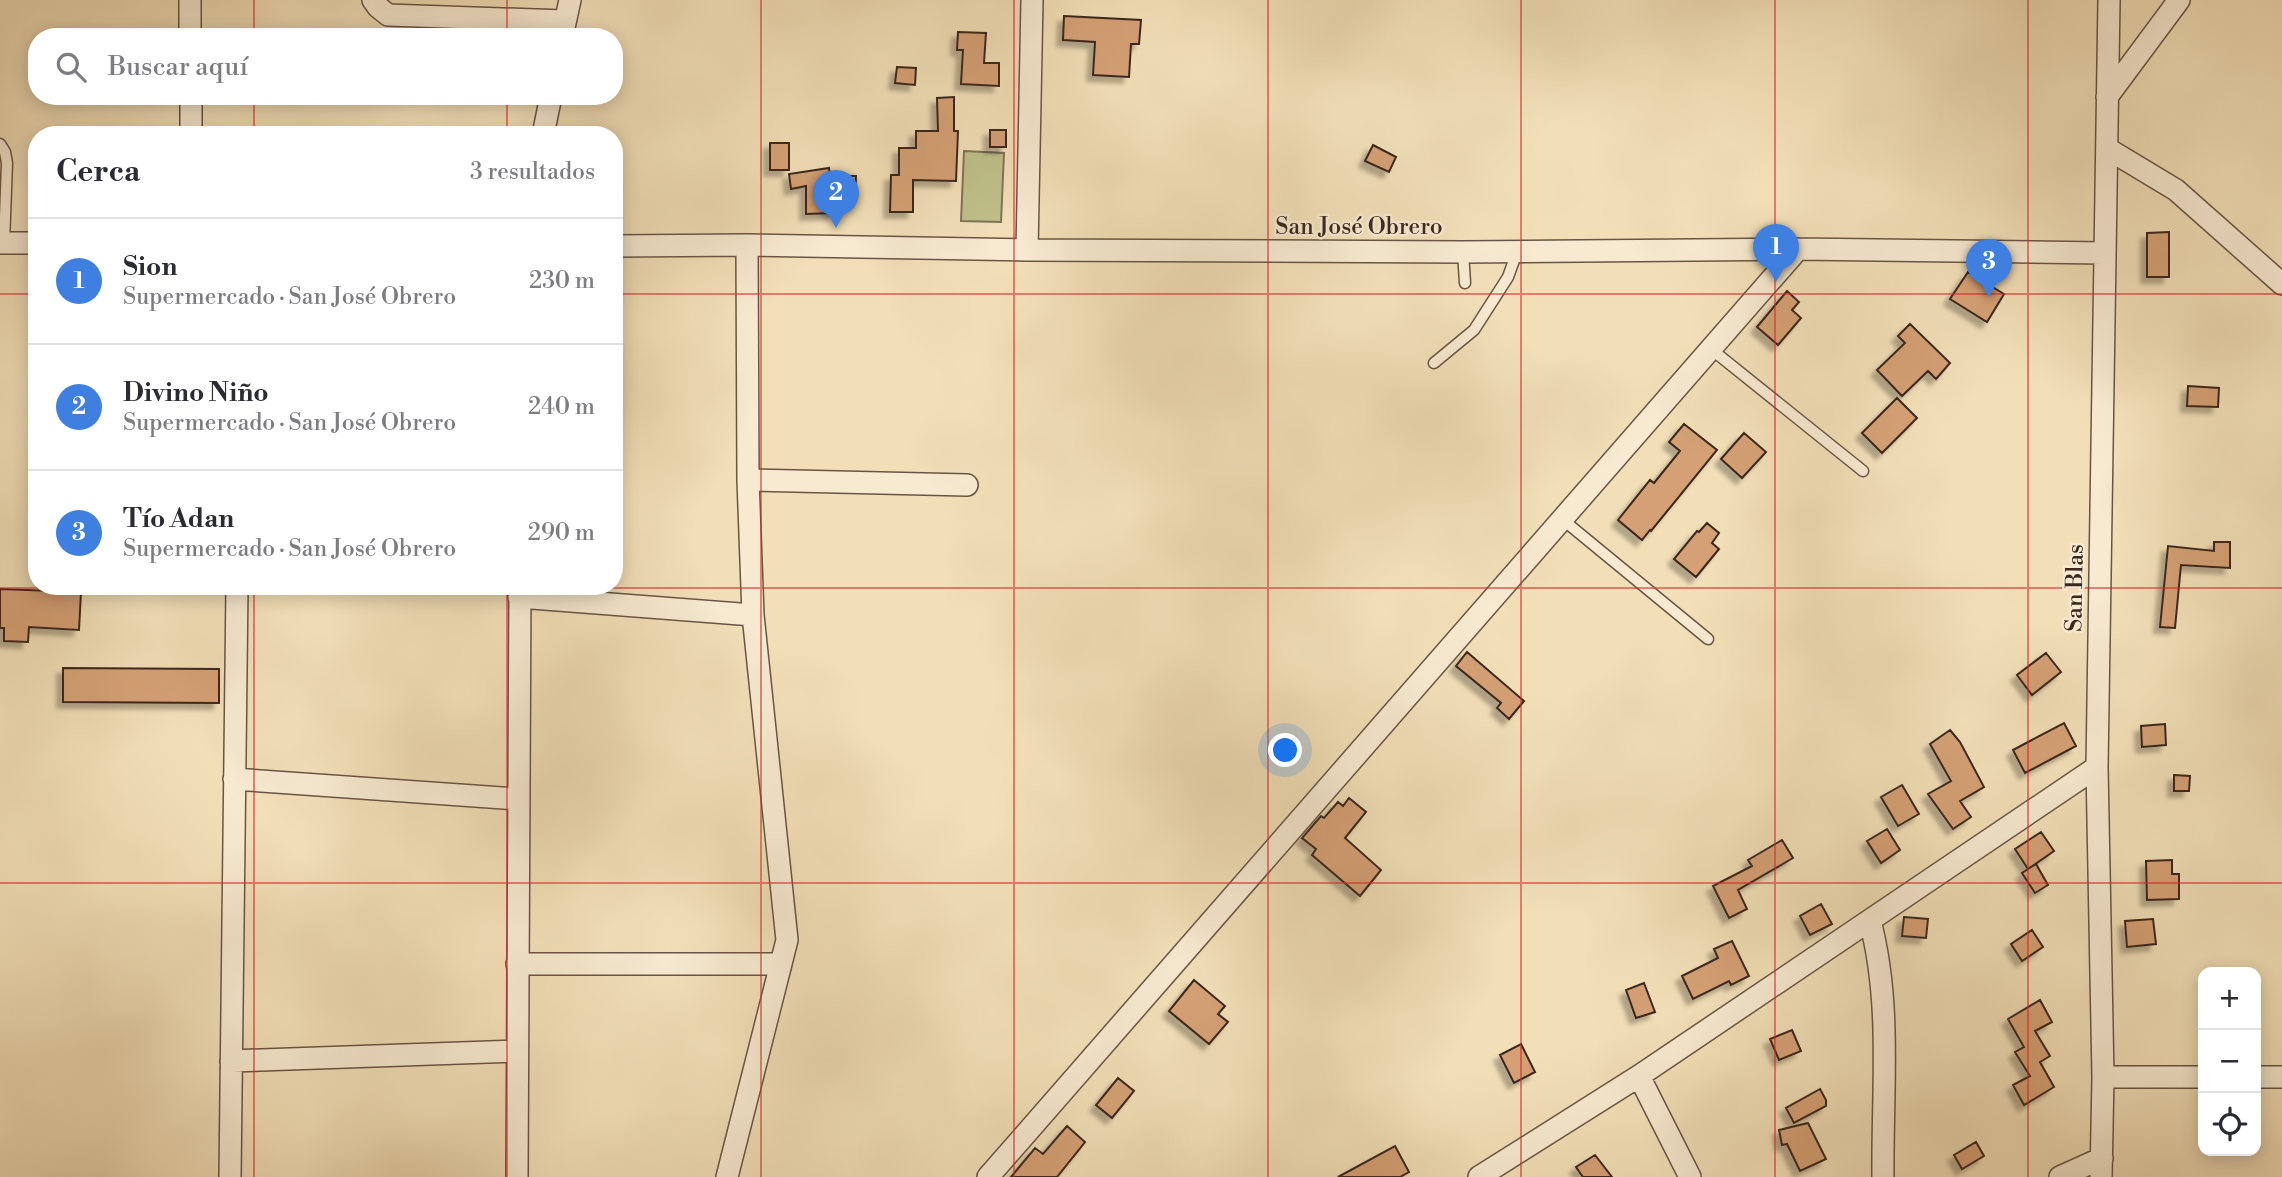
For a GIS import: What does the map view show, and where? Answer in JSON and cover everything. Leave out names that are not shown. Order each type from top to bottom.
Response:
[{"type":"street","points":[[190,0],[190,28]]},
{"type":"street","points":[[373,0],[377,8],[388,15],[550,28]]},
{"type":"street","points":[[563,28],[570,0]]},
{"type":"street","points":[[1027,250],[1032,0]]},
{"type":"street","name":"San Blas","points":[[2102,1168],[2103,1077],[2097,767],[2109,0]]},
{"type":"street","points":[[2107,97],[2179,0]]},
{"type":"street","points":[[191,105],[191,126]]},
{"type":"street","points":[[545,126],[549,105]]},
{"type":"street","points":[[2108,149],[2176,190],[2282,284]]},
{"type":"street","points":[[2,243],[28,243]]},
{"type":"street","points":[[726,1177],[787,940],[752,615],[748,480],[747,245]]},
{"type":"street","name":"San José Obrero","points":[[623,246],[747,245],[1027,250],[1798,250],[2104,253]]},
{"type":"street","points":[[988,1177],[1798,250]]},
{"type":"street","points":[[748,480],[967,485]]},
{"type":"street","points":[[230,1177],[237,595]]},
{"type":"street","points":[[517,1177],[519,595]]},
{"type":"street","points":[[549,595],[752,615]]},
{"type":"street","points":[[1479,1177],[1639,1076],[2097,767]]},
{"type":"street","points":[[234,779],[518,799]]},
{"type":"street","points":[[1870,921],[1879,956],[1883,1011],[1883,1177]]},
{"type":"street","points":[[517,964],[780,964]]},
{"type":"street","points":[[231,1061],[516,1051]]},
{"type":"street","points":[[1639,1076],[1690,1177]]},
{"type":"street","points":[[2103,1077],[2198,1077]]},
{"type":"street","points":[[2261,1077],[2282,1077]]},
{"type":"street","points":[[2060,1177],[2102,1168]]},
{"type":"lane","points":[[0,144],[5,152],[6,163],[2,243]]},
{"type":"lane","points":[[1463,252],[1465,283]]},
{"type":"lane","points":[[1434,363],[1474,330],[1508,277],[1517,252]]},
{"type":"lane","points":[[1711,349],[1863,471]]},
{"type":"lane","points":[[1562,519],[1708,639]]},
{"type":"green space","points":[[964,151],[1004,153],[1001,222],[961,221]]},
{"type":"building","points":[[1064,16],[1141,20],[1139,44],[1131,44],[1129,77],[1093,75],[1095,42],[1063,40]]},
{"type":"building","points":[[958,32],[986,33],[984,63],[999,63],[999,86],[961,84],[963,50],[957,50]]},
{"type":"building","points":[[897,67],[916,68],[915,85],[895,83]]},
{"type":"building","points":[[954,97],[954,131],[958,131],[956,181],[913,180],[913,212],[890,212],[891,175],[899,175],[899,148],[916,148],[916,131],[938,131],[937,98]]},
{"type":"building","points":[[990,130],[1006,130],[1006,147],[990,147]]},
{"type":"building","points":[[770,143],[789,143],[789,170],[770,170]]},
{"type":"building","points":[[1373,145],[1396,157],[1389,172],[1365,161]]},
{"type":"building","points":[[829,168],[830,176],[856,176],[855,202],[835,202],[835,213],[806,214],[806,186],[791,189],[789,174]]},
{"type":"building","points":[[2169,232],[2169,277],[2147,277],[2147,233]]},
{"type":"building","points":[[1968,272],[2004,294],[1987,322],[1950,299]]},
{"type":"building","points":[[1787,291],[1799,302],[1792,310],[1801,318],[1778,345],[1757,327]]},
{"type":"building","points":[[1910,324],[1950,363],[1936,379],[1928,371],[1902,396],[1877,370],[1905,343],[1898,336]]},
{"type":"building","points":[[2188,386],[2219,388],[2218,407],[2187,406]]},
{"type":"building","points":[[1897,398],[1917,418],[1882,453],[1862,433]]},
{"type":"building","points":[[1684,424],[1717,450],[1642,540],[1618,520],[1650,480],[1654,483],[1680,451],[1669,442]]},
{"type":"building","points":[[1744,433],[1766,452],[1742,478],[1721,459]]},
{"type":"building","points":[[1707,523],[1719,533],[1712,543],[1719,549],[1696,577],[1674,559]]},
{"type":"building","points":[[2214,542],[2230,542],[2230,568],[2181,565],[2175,628],[2160,627],[2168,546],[2214,551]]},
{"type":"building","points":[[0,589],[28,590],[28,595],[81,595],[79,630],[29,627],[28,642],[4,641],[4,628],[0,628]]},
{"type":"building","points":[[1467,652],[1524,701],[1509,719],[1497,708],[1501,703],[1456,666]]},
{"type":"building","points":[[2046,653],[2061,672],[2032,695],[2017,675]]},
{"type":"building","points":[[63,668],[219,669],[219,703],[63,702]]},
{"type":"building","points":[[2064,723],[2076,746],[2025,773],[2013,750]]},
{"type":"building","points":[[2165,724],[2166,745],[2142,747],[2141,726]]},
{"type":"building","points":[[1950,730],[1960,742],[1984,787],[1960,801],[1971,817],[1953,829],[1928,794],[1951,781],[1930,744]]},
{"type":"building","points":[[2174,775],[2190,776],[2189,791],[2174,791]]},
{"type":"building","points":[[1902,785],[1919,814],[1898,826],[1881,797]]},
{"type":"building","points":[[1349,798],[1366,812],[1345,838],[1381,870],[1360,896],[1312,855],[1316,849],[1302,838],[1321,816],[1324,818],[1338,802],[1343,806]]},
{"type":"building","points":[[1887,829],[1900,850],[1881,863],[1867,841]]},
{"type":"building","points":[[2041,832],[2054,851],[2028,869],[2015,849]]},
{"type":"building","points":[[1782,840],[1793,858],[1738,890],[1747,909],[1729,918],[1713,886],[1752,866],[1748,860]]},
{"type":"building","points":[[2172,860],[2172,874],[2179,874],[2179,899],[2147,900],[2146,861]]},
{"type":"building","points":[[2036,864],[2048,885],[2035,893],[2022,873]]},
{"type":"building","points":[[1821,904],[1832,924],[1810,935],[1800,916]]},
{"type":"building","points":[[1904,917],[1928,919],[1926,938],[1902,936]]},
{"type":"building","points":[[2153,919],[2156,944],[2127,947],[2125,921]]},
{"type":"building","points":[[2032,930],[2043,947],[2022,961],[2011,944]]},
{"type":"building","points":[[1732,941],[1749,976],[1731,985],[1729,981],[1693,999],[1682,976],[1718,958],[1714,949]]},
{"type":"building","points":[[1194,980],[1225,1006],[1218,1014],[1228,1022],[1209,1044],[1169,1011]]},
{"type":"building","points":[[1644,983],[1655,1012],[1636,1018],[1626,990]]},
{"type":"building","points":[[2040,1000],[2052,1022],[2035,1031],[2050,1056],[2040,1062],[2054,1087],[2024,1105],[2013,1085],[2030,1076],[2015,1052],[2024,1047],[2008,1019]]},
{"type":"building","points":[[1792,1030],[1801,1051],[1779,1060],[1770,1039]]},
{"type":"building","points":[[1521,1044],[1535,1072],[1514,1083],[1500,1055]]},
{"type":"building","points":[[1118,1078],[1134,1091],[1112,1118],[1096,1105]]},
{"type":"building","points":[[1820,1089],[1826,1106],[1794,1123],[1786,1108]]},
{"type":"building","points":[[1808,1123],[1826,1159],[1800,1171],[1787,1144],[1782,1145],[1779,1130]]},
{"type":"building","points":[[1067,1126],[1085,1142],[1057,1177],[1011,1177],[1035,1148],[1043,1154]]},
{"type":"building","points":[[1976,1142],[1984,1156],[1962,1169],[1954,1155]]},
{"type":"building","points":[[1395,1146],[1409,1172],[1400,1177],[1338,1177]]},
{"type":"building","points":[[1595,1155],[1612,1177],[1583,1177],[1576,1167]]},
{"type":"place","name":"Divino Niño","points":[[836,228]]},
{"type":"place","name":"Sion","points":[[1776,282]]},
{"type":"place","name":"Tío Adan","points":[[1989,297]]}]
